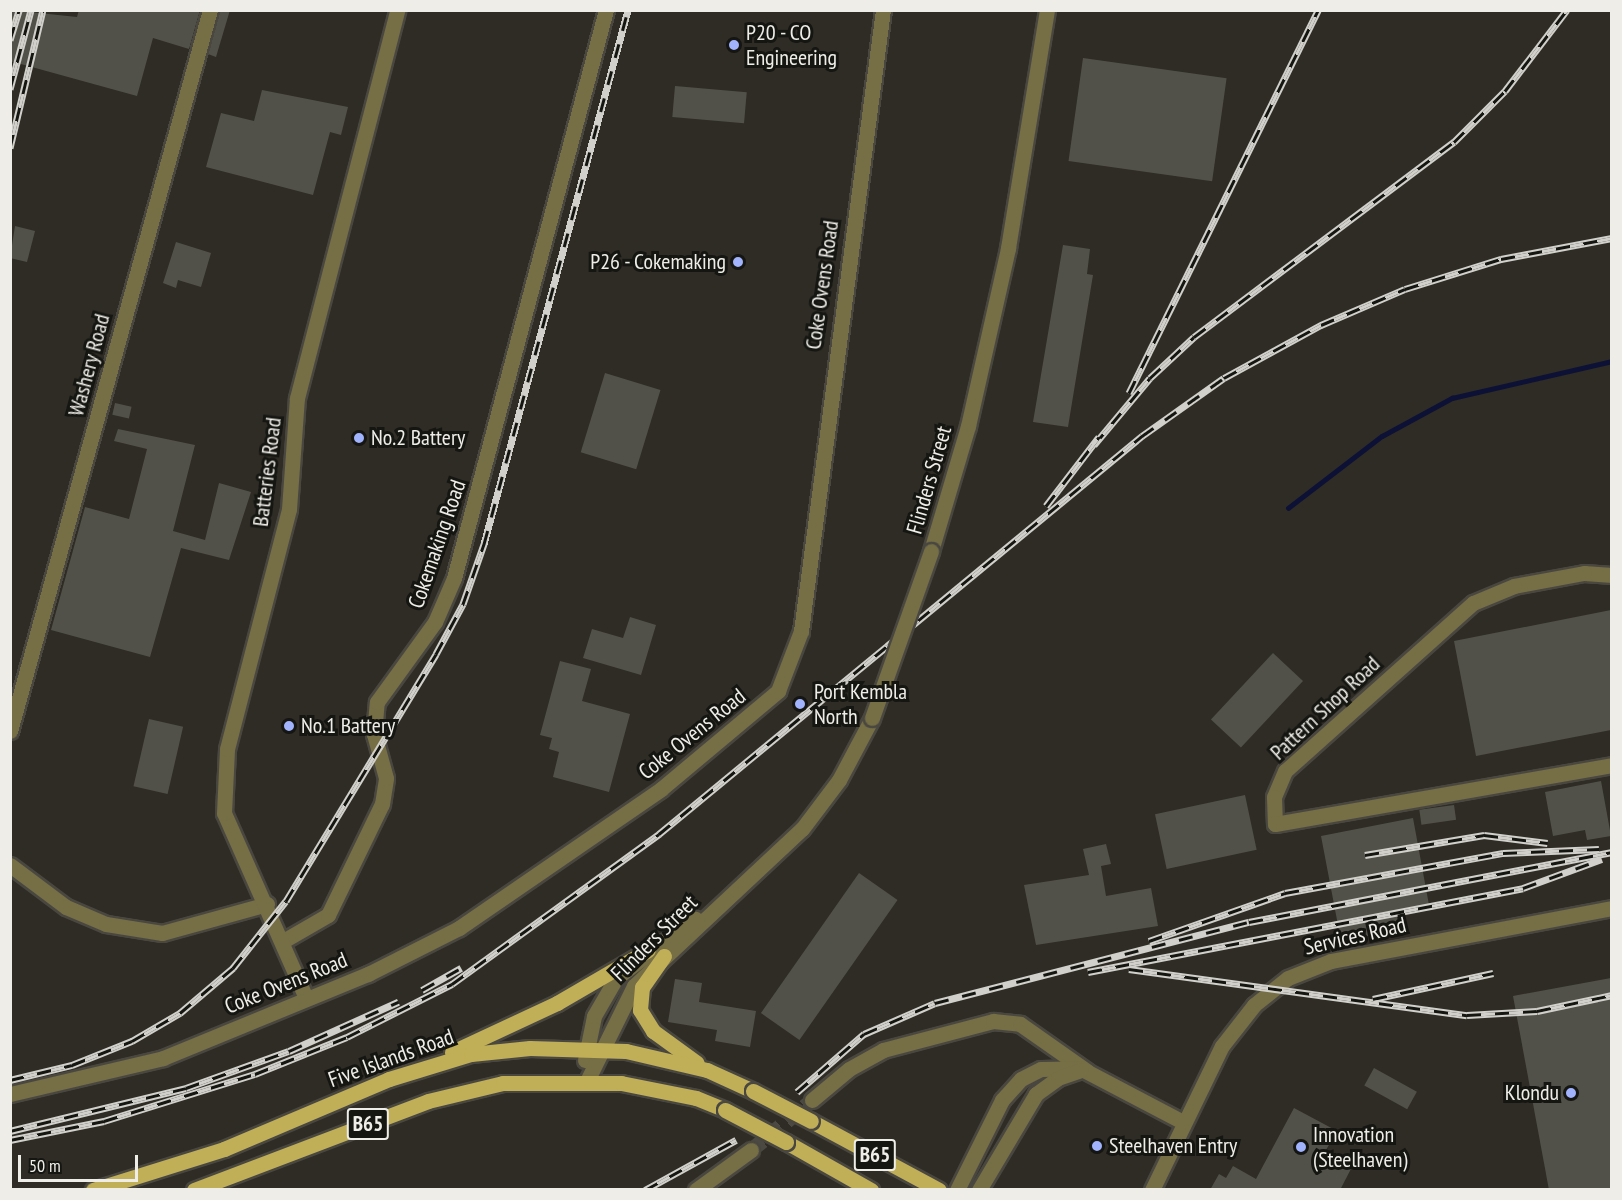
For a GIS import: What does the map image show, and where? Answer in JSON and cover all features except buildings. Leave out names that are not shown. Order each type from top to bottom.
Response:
[{"type":"main road","points":[[413,1070],[557,1003],[648,950]]},
{"type":"main road","points":[[664,956],[642,987],[642,1015],[659,1036],[707,1070]]},
{"type":"main road","name":"Five Islands Road","points":[[93,1190],[224,1149],[413,1070],[480,1053],[584,1047],[602,1048],[707,1070],[753,1091],[939,1190]]},
{"type":"main road","name":"B65","points":[[194,1190],[458,1092],[514,1082],[587,1082],[651,1088],[725,1110],[871,1190]]},
{"type":"street","name":"Washery Road","points":[[10,731],[210,10]]},
{"type":"street","name":"Batteries Road","points":[[306,998],[284,941],[224,813],[227,749],[290,508],[297,398],[397,10]]},
{"type":"street","name":"Cokemaking Road","points":[[284,941],[328,915],[382,804],[386,778],[374,734],[377,702],[435,622],[454,578],[606,10]]},
{"type":"street","name":"Coke Ovens Road","points":[[10,1094],[163,1059],[368,974],[459,928],[567,856],[749,720],[789,672],[801,631],[883,10]]},
{"type":"street","name":"Flinders Street","points":[[587,1082],[627,996],[664,956],[802,829],[839,780],[872,718],[931,551],[968,426],[1008,248],[1047,10]]},
{"type":"street","name":"Pattern Shop Road","points":[[1611,576],[1584,573],[1514,586],[1473,603],[1285,771],[1274,797],[1275,824],[1611,765]]},
{"type":"street","points":[[10,865],[66,907],[106,924],[162,933],[267,904]]},
{"type":"street","name":"Flinders Street","points":[[587,1082],[584,1047],[605,994],[648,950],[721,903]]},
{"type":"street","name":"Services Road","points":[[1152,1190],[1183,1122],[1222,1046],[1248,1012],[1298,972],[1341,959],[1611,908]]},
{"type":"street","points":[[812,1100],[849,1069],[883,1050],[993,1021],[1020,1024],[1087,1071],[1183,1122]]},
{"type":"street","points":[[957,1190],[1001,1102],[1021,1079],[1057,1065],[1087,1071]]},
{"type":"street","points":[[979,1190],[1036,1094],[1065,1074],[1087,1071]]},
{"type":"street","points":[[696,1190],[751,1150]]},
{"type":"waterway","points":[[1288,508],[1382,436],[1452,398],[1612,361]]},
{"type":"tunnel","points":[[751,1150],[812,1100]]},
{"type":"railway","points":[[10,40],[19,10]]},
{"type":"railway","points":[[10,89],[31,10]]},
{"type":"railway","points":[[10,148],[43,10]]},
{"type":"railway","points":[[10,1080],[72,1065],[132,1041],[180,1013],[233,968],[286,901],[436,654],[463,604],[484,544],[628,10]]},
{"type":"railway","points":[[1129,393],[1318,10]]},
{"type":"railway","points":[[1094,445],[1150,378],[1194,337],[1454,142],[1505,91],[1567,10]]},
{"type":"railway","points":[[10,1140],[104,1121],[255,1074],[347,1037],[452,984],[659,834],[1142,436],[1224,378],[1321,325],[1405,289],[1501,259],[1612,238]]},
{"type":"railway","points":[[1046,506],[1099,437]]},
{"type":"railway","points":[[1365,855],[1484,835],[1548,843]]},
{"type":"railway","points":[[1149,941],[1285,893],[1503,853],[1599,849]]},
{"type":"railway","points":[[797,1092],[864,1034],[935,1003],[1249,922],[1612,852]]},
{"type":"railway","points":[[1088,972],[1523,888],[1602,859]]},
{"type":"railway","points":[[422,990],[461,968]]},
{"type":"railway","points":[[1129,969],[1467,1015],[1537,1011],[1612,995]]},
{"type":"railway","points":[[1373,999],[1493,973]]},
{"type":"railway","points":[[10,1131],[186,1088],[289,1051],[398,1002]]},
{"type":"railway","points":[[645,1190],[736,1140]]},
{"type":"place","name":"P20 - CO Engineering","points":[[734,45]]},
{"type":"place","name":"P26 - Cokemaking","points":[[738,262]]},
{"type":"place","name":"No.2 Battery","points":[[359,438]]},
{"type":"place","name":"Port Kembla North","points":[[800,704]]},
{"type":"place","name":"No.1 Battery","points":[[289,726]]},
{"type":"place","name":"Klondu","points":[[1571,1093]]},
{"type":"place","name":"Steelhaven Entry","points":[[1097,1146]]},
{"type":"place","name":"Innovation (Steelhaven)","points":[[1301,1147]]}]
